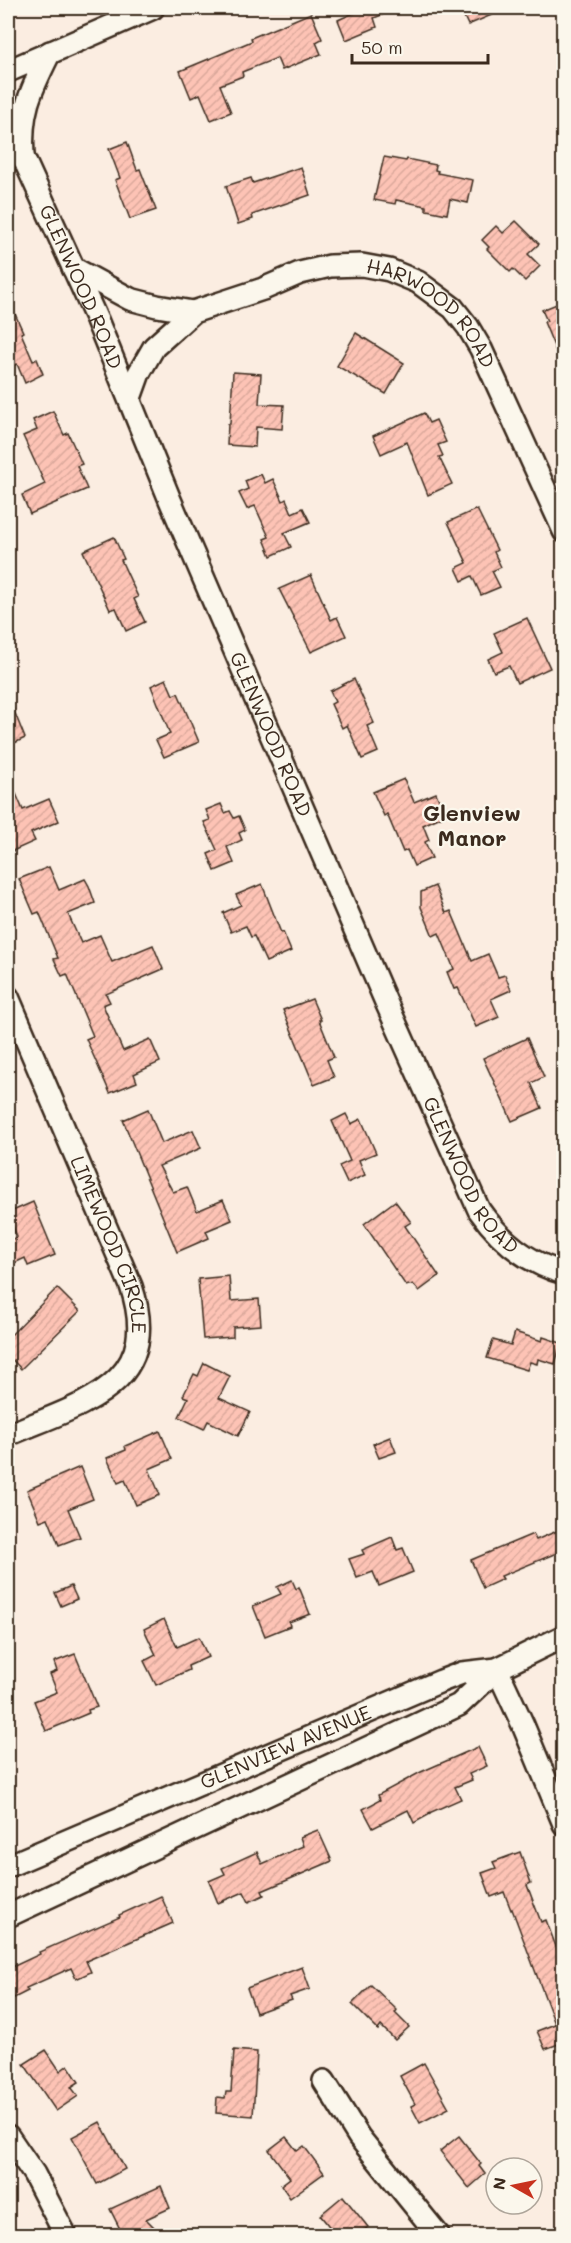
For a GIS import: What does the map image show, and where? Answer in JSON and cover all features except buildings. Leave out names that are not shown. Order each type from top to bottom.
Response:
[{"type":"street","points":[[8,71],[153,8]]},
{"type":"street","name":"GLENWOOD ROAD","points":[[23,157],[21,129],[23,117],[29,95],[50,52]]},
{"type":"street","name":"GLENWOOD ROAD","points":[[8,140],[23,157],[73,268],[381,992],[479,1210],[488,1224],[512,1247],[541,1265],[564,1273]]},
{"type":"street","name":"HARWOOD ROAD","points":[[130,398],[154,347],[194,312],[263,289],[300,273],[330,266],[362,265],[389,270],[418,282],[441,297],[468,327],[481,350],[564,531]]},
{"type":"street","name":"HARWOOD ROAD","points":[[73,268],[130,299],[150,305],[194,312]]},
{"type":"street","name":"LIMEWOOD CIRCLE","points":[[8,997],[131,1287],[136,1302],[139,1327],[135,1351],[130,1362],[120,1377],[105,1392],[8,1435]]},
{"type":"street","name":"GLENVIEW AVENUE","points":[[8,1866],[441,1681],[462,1673],[497,1669],[564,1636]]},
{"type":"street","points":[[8,1916],[459,1705],[497,1669],[564,1824]]},
{"type":"street","points":[[324,2081],[360,2137],[439,2235]]},
{"type":"street","points":[[8,2136],[34,2175],[66,2235]]},
{"type":"district","name":"Glenview Manor","points":[[472,826]]}]
